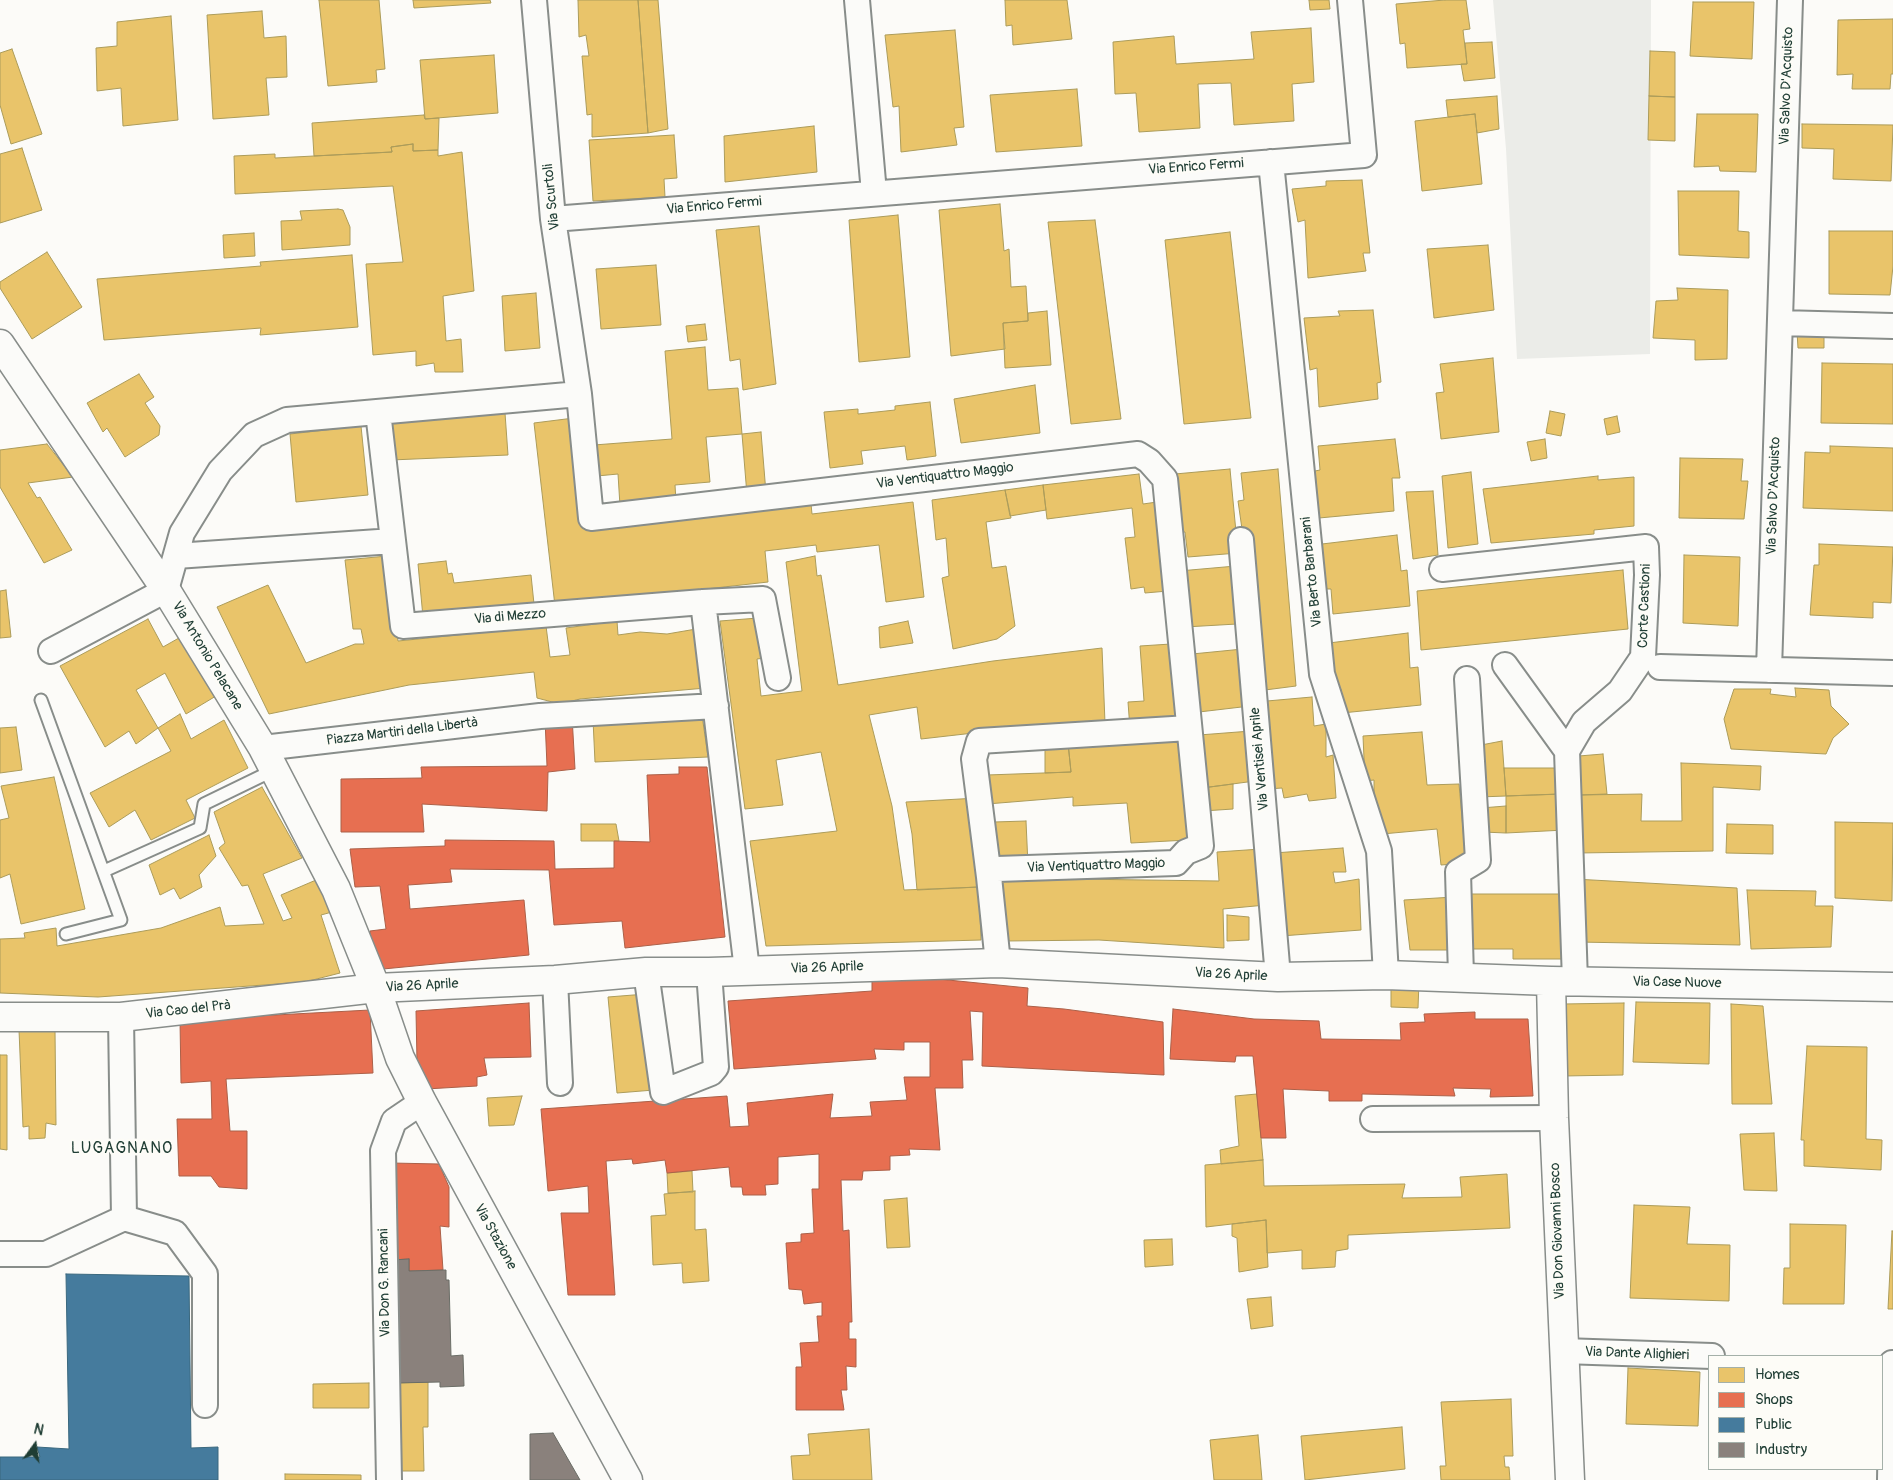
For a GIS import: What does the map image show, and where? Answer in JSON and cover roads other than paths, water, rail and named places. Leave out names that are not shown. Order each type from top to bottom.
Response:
[{"type":"main road","name":"Via Antonio Pelacane","points":[[0,344],[166,590],[269,759],[336,889],[376,988]]},
{"type":"main road","name":"Via 26 Aprile","points":[[376,988],[555,980],[646,972],[709,972],[998,963],[1278,977]]},
{"type":"main road","name":"Via Case Nuove","points":[[1278,977],[1461,976],[1563,981],[1893,987]]},
{"type":"main road","name":"Via Don Giovanni Bosco","points":[[1563,981],[1554,1118],[1570,1480]]},
{"type":"main road","name":"Via Cao del Prà","points":[[0,1017],[121,1017],[376,988]]},
{"type":"main road","name":"Via Stazione","points":[[376,988],[400,1058],[422,1102],[628,1480]]},
{"type":"street","name":"Via Scurtoli","points":[[534,0],[554,219],[579,394]]},
{"type":"street","points":[[858,0],[874,193]]},
{"type":"street","name":"Via Enrico Fermi","points":[[554,219],[1364,155],[1350,0]]},
{"type":"street","name":"Via Salvo D'Acquisto","points":[[1769,670],[1790,0]]},
{"type":"street","name":"Via Berto Barbarani","points":[[1271,162],[1322,674],[1380,851],[1386,975]]},
{"type":"street","points":[[1780,322],[1893,326]]},
{"type":"street","points":[[51,651],[166,590],[182,533],[220,471],[254,435],[287,420],[579,394]]},
{"type":"street","name":"Via Ventiquattro Maggio","points":[[579,394],[591,518],[1138,454],[1149,461],[1165,480],[1201,846],[1186,852],[1176,863],[997,869],[989,876]]},
{"type":"street","name":"Via di Mezzo","points":[[378,412],[403,626],[763,599],[778,678]]},
{"type":"street","name":"Via Ventisei Aprile","points":[[1241,540],[1278,977]]},
{"type":"street","points":[[176,556],[393,541]]},
{"type":"street","name":"Corte Castioni","points":[[1442,569],[1646,547],[1647,575],[1643,657],[1620,691],[1584,722],[1567,751]]},
{"type":"street","points":[[703,602],[747,970]]},
{"type":"street","points":[[1505,665],[1567,751],[1563,981]]},
{"type":"street","points":[[1660,667],[1893,674]]},
{"type":"street","points":[[1461,976],[1458,872],[1478,860],[1467,679]]},
{"type":"street","name":"Piazza Martiri della Libertà","points":[[269,759],[540,716],[716,706]]},
{"type":"street","points":[[998,963],[974,758],[979,741],[1189,728]]},
{"type":"street","points":[[646,972],[663,1092],[711,1072],[716,1067],[709,972]]},
{"type":"street","points":[[555,980],[560,1083]]},
{"type":"street","points":[[121,1017],[124,1218]]},
{"type":"street","name":"Via Don G. Rancani","points":[[389,1480],[383,1151],[394,1121],[422,1102]]},
{"type":"street","points":[[1373,1119],[1554,1118]]},
{"type":"street","points":[[0,1254],[46,1254],[124,1218],[174,1233],[205,1274],[205,1405]]},
{"type":"street","name":"Via Dante Alighieri","points":[[1563,1351],[1708,1356]]},
{"type":"street","points":[[1889,1363],[1890,1480]]},
{"type":"lane","points":[[41,700],[121,920],[66,934]]},
{"type":"lane","points":[[104,871],[200,828],[204,804],[269,759]]},
{"type":"district","name":"LUGAGNANO","points":[[122,1149]]}]
